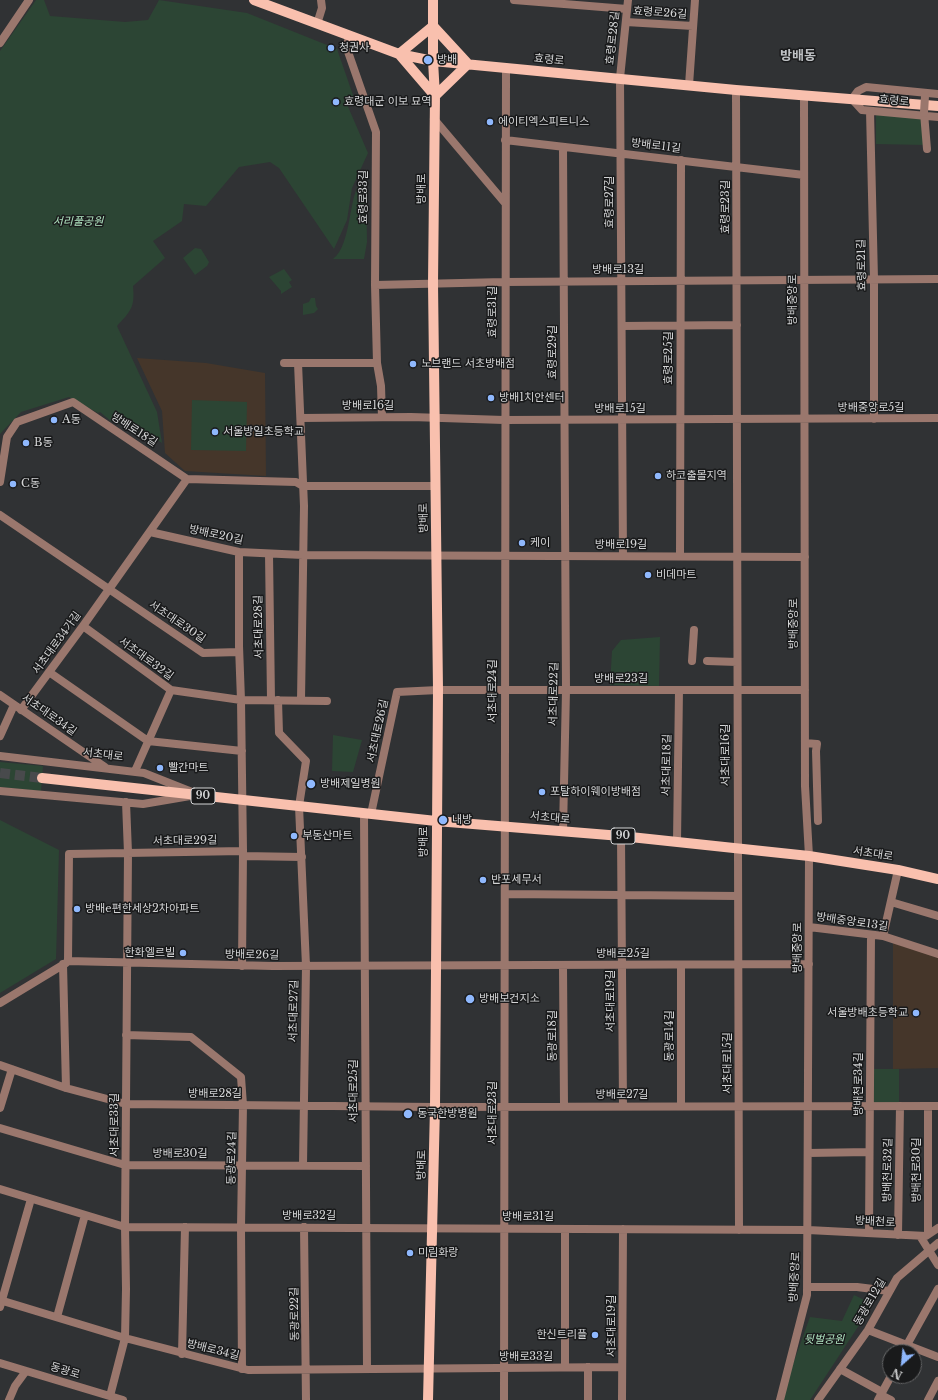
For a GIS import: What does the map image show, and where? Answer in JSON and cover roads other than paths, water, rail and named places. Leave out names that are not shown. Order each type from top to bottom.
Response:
[{"type":"main road","name":"효령로","points":[[257,0],[399,54],[433,61],[736,90],[938,106]]},
{"type":"main road","name":"방배로","points":[[428,1400],[437,965],[436,820],[438,690],[433,283],[435,96],[433,61],[433,0]]},
{"type":"main road","points":[[433,26],[468,64],[435,96],[399,54],[433,26]]},
{"type":"main road","name":"서초대로","points":[[42,778],[436,820],[621,836],[810,856],[898,870],[938,879]]},
{"type":"street","points":[[0,43],[28,0]]},
{"type":"street","points":[[318,24],[322,8],[321,0]]},
{"type":"street","points":[[514,0],[627,9]]},
{"type":"street","name":"효령로28길","points":[[620,78],[628,0]]},
{"type":"street","name":"효령로26길","points":[[690,85],[695,0]]},
{"type":"street","name":"효령로26길","points":[[626,22],[693,26]]},
{"type":"street","name":"효령로33길","points":[[350,36],[346,46],[376,132],[376,363],[381,386],[382,417]]},
{"type":"street","name":"효령로31길","points":[[504,557],[506,68]]},
{"type":"street","name":"효령로27길","points":[[620,78],[623,556]]},
{"type":"street","name":"효령로","points":[[938,94],[925,95],[866,87],[858,91],[852,99],[859,108],[870,111],[938,117]]},
{"type":"street","name":"효령로23길","points":[[736,90],[737,556]]},
{"type":"street","name":"방배중앙로","points":[[780,1400],[803,1315],[807,1287],[810,856],[805,786],[804,95]]},
{"type":"street","points":[[925,95],[924,115],[927,149]]},
{"type":"street","name":"효령로21길","points":[[870,111],[874,280],[874,418]]},
{"type":"street","points":[[434,119],[505,203]]},
{"type":"street","name":"방배로11길","points":[[505,140],[804,175]]},
{"type":"street","name":"효령로29길","points":[[563,147],[565,557]]},
{"type":"street","name":"효령로25길","points":[[680,556],[681,160]]},
{"type":"street","name":"방배로13길","points":[[433,283],[938,279]]},
{"type":"street","points":[[375,285],[433,283]]},
{"type":"street","points":[[622,326],[737,325]]},
{"type":"street","points":[[298,362],[303,486],[300,700]]},
{"type":"street","points":[[284,363],[376,363]]},
{"type":"street","name":"방배로18길","points":[[0,482],[7,437],[17,422],[73,402],[187,479]]},
{"type":"street","name":"방배로16길","points":[[301,418],[435,418]]},
{"type":"street","name":"방배로15길","points":[[435,418],[504,420],[804,419]]},
{"type":"street","name":"방배중앙로5길","points":[[804,419],[938,418]]},
{"type":"street","points":[[187,479],[296,482],[303,486],[436,486]]},
{"type":"street","name":"서초대로34가길","points":[[18,707],[50,672],[187,479]]},
{"type":"street","points":[[0,515],[109,590]]},
{"type":"street","name":"방배로20길","points":[[150,532],[239,552],[303,555],[437,556]]},
{"type":"street","points":[[239,552],[239,652],[243,854],[242,966]]},
{"type":"street","name":"서초대로28길","points":[[269,554],[274,700],[279,733],[306,761],[299,806]]},
{"type":"street","name":"방배로19길","points":[[437,556],[805,557]]},
{"type":"street","name":"서초대로16길","points":[[737,556],[737,848]]},
{"type":"street","name":"서초대로24길","points":[[504,557],[504,826]]},
{"type":"street","name":"서초대로22길","points":[[563,831],[566,690],[565,557]]},
{"type":"street","name":"서초대로30길","points":[[109,590],[204,653],[239,652]]},
{"type":"street","name":"서초대로32길","points":[[83,626],[171,690],[135,771]]},
{"type":"street","points":[[692,660],[694,630]]},
{"type":"street","points":[[707,661],[737,662]]},
{"type":"street","points":[[50,672],[148,741],[242,751]]},
{"type":"street","points":[[171,690],[241,700],[327,701]]},
{"type":"street","name":"방배로23길","points":[[438,690],[805,690]]},
{"type":"street","name":"서초대로26길","points":[[368,813],[397,692],[438,690]]},
{"type":"street","name":"서초대로18길","points":[[677,842],[679,690]]},
{"type":"street","name":"서초대로34길","points":[[0,695],[105,767]]},
{"type":"street","points":[[0,736],[18,707]]},
{"type":"street","points":[[805,743],[818,744],[816,751],[818,821]]},
{"type":"street","name":"서초대로","points":[[0,756],[135,771],[144,773],[198,795]]},
{"type":"street","name":"서초대로","points":[[0,791],[143,804],[198,795]]},
{"type":"street","name":"서초대로33길","points":[[110,1396],[125,1338],[128,852],[126,802]]},
{"type":"street","name":"서초대로27길","points":[[299,806],[306,966],[303,1165]]},
{"type":"street","name":"서초대로25길","points":[[367,1369],[364,966],[368,813]]},
{"type":"street","name":"서초대로23길","points":[[504,826],[504,1400]]},
{"type":"street","name":"서초대로19길","points":[[621,836],[623,1106]]},
{"type":"street","name":"서초대로15길","points":[[737,848],[739,1230]]},
{"type":"street","points":[[66,1088],[65,963],[69,854],[128,852]]},
{"type":"street","name":"서초대로29길","points":[[128,852],[243,854]]},
{"type":"street","points":[[243,854],[302,857]]},
{"type":"street","name":"서초대로","points":[[883,936],[898,870]]},
{"type":"street","points":[[505,894],[738,896]]},
{"type":"street","points":[[891,902],[938,916]]},
{"type":"street","name":"방배중앙로13길","points":[[809,928],[883,936],[938,954]]},
{"type":"street","name":"방배천로34길","points":[[869,1233],[871,935]]},
{"type":"street","points":[[0,1003],[65,963]]},
{"type":"street","name":"방배로26길","points":[[65,963],[242,966],[437,965]]},
{"type":"street","name":"방배로25길","points":[[437,965],[563,966],[809,964]]},
{"type":"street","name":"동광로14길","points":[[681,965],[681,1106]]},
{"type":"street","name":"동광로18길","points":[[563,966],[564,1106]]},
{"type":"street","name":"동광로24길","points":[[126,1035],[191,1037],[241,1076],[243,1105],[241,1227],[242,1369]]},
{"type":"street","name":"방배로28길","points":[[0,1065],[66,1088],[126,1104],[435,1107]]},
{"type":"street","points":[[0,1108],[12,1069]]},
{"type":"street","name":"방배천로32길","points":[[898,1235],[900,1106]]},
{"type":"street","name":"방배천로30길","points":[[928,1106],[928,1234]]},
{"type":"street","name":"방배로27길","points":[[435,1107],[938,1106]]},
{"type":"street","name":"방배로30길","points":[[0,1128],[125,1165],[366,1166]]},
{"type":"street","points":[[808,1153],[869,1152]]},
{"type":"street","name":"방배로32길","points":[[0,1189],[125,1227],[432,1228]]},
{"type":"street","points":[[1,1302],[31,1199]]},
{"type":"street","points":[[57,1317],[85,1215]]},
{"type":"street","points":[[182,1354],[185,1227]]},
{"type":"street","name":"동광로22길","points":[[304,1227],[307,1369],[306,1400]]},
{"type":"street","name":"방배로31길","points":[[432,1228],[739,1230]]},
{"type":"street","name":"방배천로","points":[[808,1230],[920,1236],[928,1234],[938,1228]]},
{"type":"street","points":[[565,1229],[565,1368]]},
{"type":"street","name":"서초대로19길","points":[[622,1400],[623,1229]]},
{"type":"street","points":[[739,1230],[808,1230]]},
{"type":"street","points":[[920,1236],[938,1265]]},
{"type":"street","name":"동광로12길","points":[[818,1400],[868,1330],[897,1278],[938,1243]]},
{"type":"street","points":[[807,1287],[857,1287],[889,1291]]},
{"type":"street","points":[[907,1344],[938,1289]]},
{"type":"street","name":"방배로34길","points":[[1,1302],[182,1354],[242,1369],[429,1368]]},
{"type":"street","points":[[868,1330],[897,1344]]},
{"type":"street","points":[[922,1353],[938,1357]]},
{"type":"street","name":"동광로","points":[[0,1363],[123,1400]]},
{"type":"street","points":[[588,1367],[588,1400]]},
{"type":"street","name":"방배로33길","points":[[429,1368],[622,1367]]},
{"type":"street","points":[[840,1369],[881,1396],[891,1400]]},
{"type":"street","points":[[9,1400],[15,1386],[26,1371]]},
{"type":"street","points":[[928,1400],[938,1381]]},
{"type":"street","points":[[881,1396],[887,1384]]},
{"type":"tunnel","points":[[0,773],[42,778]]},
{"type":"place","name":"청권사","points":[[331,48]]},
{"type":"place","name":"방배","points":[[428,60]]},
{"type":"place","name":"효령대군 이보 묘역","points":[[336,102]]},
{"type":"place","name":"에이티엑스피트니스","points":[[490,122]]},
{"type":"place","name":"노브랜드 서초방배점","points":[[413,364]]},
{"type":"place","name":"방배1치안센터","points":[[491,398]]},
{"type":"place","name":"A동","points":[[54,420]]},
{"type":"place","name":"서울방일초등학교","points":[[215,432]]},
{"type":"place","name":"B동","points":[[26,443]]},
{"type":"place","name":"하코출몰지역","points":[[658,476]]},
{"type":"place","name":"C동","points":[[13,484]]},
{"type":"place","name":"케이","points":[[522,543]]},
{"type":"place","name":"비데마트","points":[[648,575]]},
{"type":"place","name":"빨간마트","points":[[160,768]]},
{"type":"place","name":"방배제일병원","points":[[311,784]]},
{"type":"place","name":"포탈하이웨이방배점","points":[[542,792]]},
{"type":"place","name":"내방","points":[[443,820]]},
{"type":"place","name":"부동산마트","points":[[294,836]]},
{"type":"place","name":"반포세무서","points":[[483,880]]},
{"type":"place","name":"방배e편한세상2차아파트","points":[[77,909]]},
{"type":"place","name":"한화엘르빌","points":[[183,953]]},
{"type":"place","name":"방배보건지소","points":[[470,999]]},
{"type":"place","name":"서울방배초등학교","points":[[916,1013]]},
{"type":"place","name":"동국한방병원","points":[[408,1114]]},
{"type":"place","name":"미림화랑","points":[[410,1253]]},
{"type":"place","name":"한신트리플","points":[[595,1335]]},
{"type":"district","name":"방배동","points":[[798,56]]},
{"type":"park label","name":"서리풀공원","points":[[78,222]]},
{"type":"park label","name":"뒷벌공원","points":[[824,1340]]}]
